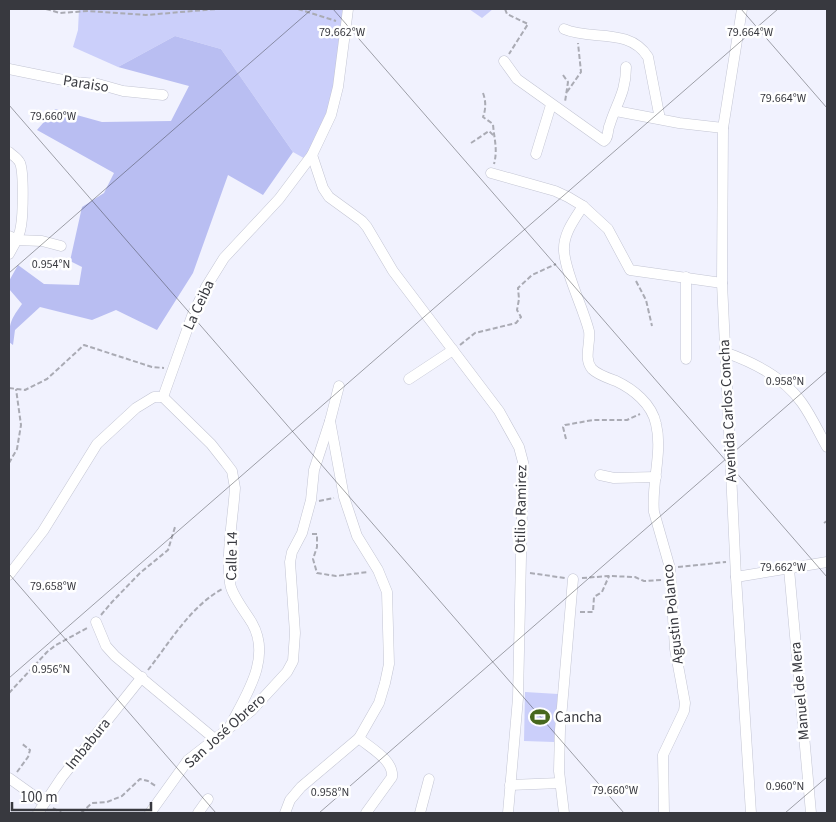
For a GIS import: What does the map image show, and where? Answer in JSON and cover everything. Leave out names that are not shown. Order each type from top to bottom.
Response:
[{"type":"street","name":"La Ceiba","points":[[163,397],[192,316],[206,287],[224,258],[279,199],[312,155],[331,115],[335,101],[348,9]]},
{"type":"street","name":"Avenida Carlos Concha","points":[[742,9],[723,128],[722,283],[736,577],[751,813]]},
{"type":"street","points":[[564,29],[576,34],[620,37],[634,42],[643,50],[648,57],[660,119]]},
{"type":"street","points":[[504,61],[517,79],[604,142],[609,124],[624,90],[626,67]]},
{"type":"street","name":"Paraiso","points":[[9,69],[73,82],[98,84],[124,90],[163,95]]},
{"type":"street","points":[[536,154],[551,105]]},
{"type":"street","points":[[616,111],[723,128]]},
{"type":"street","points":[[9,152],[19,161],[21,168],[22,227],[13,238],[9,254]]},
{"type":"street","name":"Otilio Ramirez","points":[[312,155],[323,188],[329,197],[362,221],[367,227],[393,271],[499,411],[522,456],[518,698],[508,813]]},
{"type":"street","points":[[491,173],[555,191],[582,206],[608,229],[630,270],[722,283]]},
{"type":"street","name":"Agustin Polanco","points":[[582,206],[568,230],[564,251],[589,334],[589,364],[597,372],[638,395],[649,409],[656,424],[658,458],[654,512],[670,568],[676,649],[684,703],[684,711],[663,755],[664,813]]},
{"type":"street","points":[[13,238],[61,246]]},
{"type":"street","points":[[686,277],[686,359]]},
{"type":"street","points":[[409,379],[453,350]]},
{"type":"street","points":[[724,352],[744,359],[788,387],[802,402],[827,447]]},
{"type":"street","name":"San José Obrero","points":[[150,813],[188,760],[251,711],[287,672],[293,661],[295,633],[290,562],[292,552],[302,533],[312,500],[314,470],[330,421],[338,386]]},
{"type":"street","points":[[9,575],[43,530],[97,444],[136,408],[154,397],[163,397]]},
{"type":"street","name":"Calle 14","points":[[163,397],[211,444],[232,471],[235,488],[229,560],[230,585],[254,627],[259,641],[259,663],[248,692],[228,730]]},
{"type":"street","points":[[285,813],[290,800],[301,786],[359,738],[379,703],[386,683],[389,664],[387,592],[378,570],[357,536],[344,497],[330,421]]},
{"type":"street","points":[[600,475],[614,478],[656,477]]},
{"type":"street","points":[[736,577],[827,562]]},
{"type":"street","name":"Manuel de Mera","points":[[789,569],[811,813]]},
{"type":"street","points":[[564,813],[558,771],[573,579]]},
{"type":"street","points":[[96,622],[106,646],[115,656],[216,740]]},
{"type":"street","name":"Imbabura","points":[[38,813],[62,778],[142,677]]},
{"type":"street","points":[[359,738],[385,760],[393,772],[392,777],[366,813]]},
{"type":"street","points":[[10,779],[44,803]]},
{"type":"street","points":[[420,813],[429,779]]},
{"type":"street","points":[[510,785],[560,783]]},
{"type":"street","points":[[198,813],[208,799]]},
{"type":"path","points":[[46,9],[60,13],[88,10],[146,15],[217,9]]},
{"type":"path","points":[[298,9],[346,23]]},
{"type":"path","points":[[504,61],[528,24],[508,14],[505,9]]},
{"type":"path","points":[[567,92],[581,72],[580,51],[576,34]]},
{"type":"path","points":[[563,75],[568,82],[563,112]]},
{"type":"path","points":[[483,93],[485,98],[483,117],[493,124],[497,145],[491,173]]},
{"type":"path","points":[[471,143],[488,131],[494,136]]},
{"type":"path","points":[[453,350],[475,333],[516,323],[521,317],[517,310],[519,300],[518,288],[532,275],[566,261]]},
{"type":"path","points":[[630,270],[646,300],[652,326]]},
{"type":"path","points":[[9,388],[25,390],[47,379],[84,345],[152,367],[174,368]]},
{"type":"path","points":[[9,463],[17,449],[21,425],[16,389]]},
{"type":"path","points":[[566,439],[563,427],[565,425],[586,421],[627,420],[649,409]]},
{"type":"path","points":[[312,500],[318,501],[344,497]]},
{"type":"path","points":[[9,693],[47,652],[96,622],[140,573],[168,550],[175,527]]},
{"type":"path","points":[[302,533],[317,534],[317,547],[313,559],[317,573],[336,576],[378,570]]},
{"type":"path","points":[[670,568],[736,561]]},
{"type":"path","points":[[520,572],[573,579],[609,576],[635,577],[644,581],[671,579]]},
{"type":"path","points":[[570,614],[573,611],[593,612],[594,597],[602,592],[609,576]]},
{"type":"path","points":[[142,677],[187,620],[210,596],[230,585]]},
{"type":"path","points":[[10,779],[28,757],[30,750],[21,743]]},
{"type":"path","points":[[81,813],[92,804],[107,802],[122,796],[140,779],[148,781],[164,792]]},
{"type":"shaded area","points":[[79,9],[348,9],[334,106],[309,161],[293,152],[221,49],[175,36],[118,67],[73,47],[78,30]]},
{"type":"shaded area","points":[[469,9],[493,9],[482,18]]},
{"type":"shaded area","points":[[175,36],[221,49],[293,152],[263,195],[228,175],[193,273],[157,330],[116,310],[92,320],[40,307],[15,330],[13,345],[9,342],[9,330],[13,318],[22,304],[9,289],[9,281],[18,265],[44,284],[79,285],[82,267],[70,261],[82,207],[104,193],[114,173],[37,130],[55,109],[102,122],[171,121],[189,86],[118,67]]},
{"type":"shaded area","name":"Cancha","points":[[525,692],[558,694],[554,742],[524,741]]},
{"type":"place","name":"Cancha","points":[[540,717]]}]
